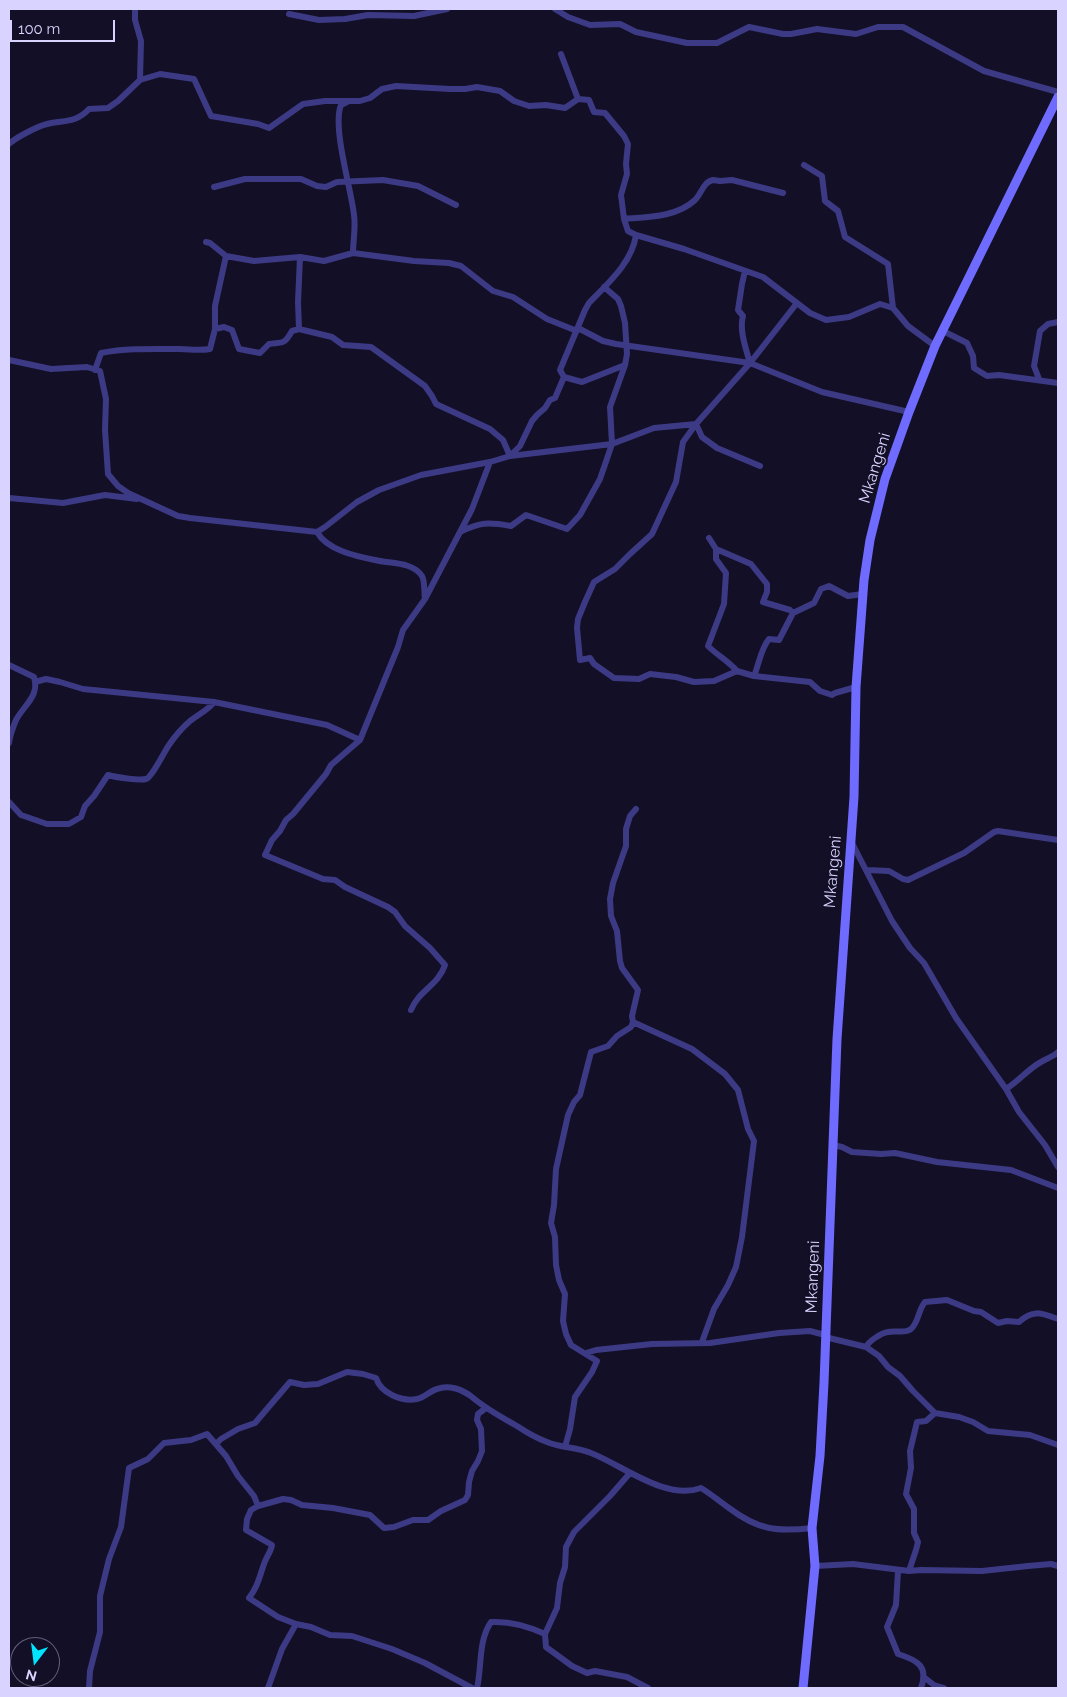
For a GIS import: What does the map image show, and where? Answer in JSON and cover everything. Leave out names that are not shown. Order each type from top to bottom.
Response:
[{"type":"street","points":[[135,9],[135,20],[141,41],[140,80]]},
{"type":"street","points":[[289,14],[319,20],[345,19],[368,15],[414,16],[447,9]]},
{"type":"street","points":[[554,9],[568,17],[590,25],[620,24],[636,32],[687,43],[717,43],[750,26],[783,34],[818,29],[856,34],[878,26],[904,27],[984,71],[1058,92]]},
{"type":"street","points":[[561,54],[578,99]]},
{"type":"street","points":[[9,144],[44,124],[74,120],[82,116],[89,108],[108,108],[140,80],[160,74],[194,79],[211,116],[258,124],[269,128],[303,104],[325,101],[360,101],[370,98],[382,89],[396,86],[466,89],[477,87],[491,89],[506,94],[514,101],[529,106],[546,105],[565,108],[578,99],[589,100],[594,112],[605,113],[624,136],[628,144],[627,174],[621,195],[624,219],[628,230],[636,235],[684,249],[763,277],[810,313],[826,320],[849,317],[880,304],[893,308],[908,326],[935,346]]},
{"type":"street","name":"Mkangeni","points":[[803,1688],[814,1566],[812,1528],[820,1456],[837,1039],[854,797],[856,687],[863,594],[870,540],[883,486],[935,346],[1058,97]]},
{"type":"street","points":[[348,102],[341,105],[338,115],[354,216],[353,253]]},
{"type":"street","points":[[804,165],[822,176],[825,201],[838,211],[845,237],[888,264],[893,308]]},
{"type":"street","points":[[214,187],[246,179],[301,179],[316,186],[326,187],[338,182],[383,180],[418,186],[456,205]]},
{"type":"street","points":[[624,219],[681,210],[696,199],[706,183],[713,180],[732,180],[783,193]]},
{"type":"street","points":[[564,378],[560,370],[589,303],[624,264],[634,246],[636,235]]},
{"type":"street","points":[[206,242],[226,256],[254,261],[300,257],[324,261],[353,253],[414,261],[449,263],[461,266],[493,291],[513,297],[547,319],[577,329],[603,341],[750,363],[822,392],[909,412]]},
{"type":"street","points":[[95,370],[101,353],[110,351],[210,349],[215,329],[215,306],[226,256]]},
{"type":"street","points":[[299,329],[300,257]]},
{"type":"street","points":[[745,271],[738,310],[743,316],[741,321],[750,363]]},
{"type":"street","points":[[458,533],[475,524],[494,523],[510,526],[526,515],[567,529],[580,515],[600,479],[612,444],[610,407],[625,365],[627,345],[621,306],[618,299],[604,286]]},
{"type":"street","points":[[737,671],[714,680],[694,682],[676,677],[650,674],[639,679],[614,678],[594,664],[590,658],[580,660],[578,619],[594,582],[615,569],[652,534],[676,482],[683,442],[696,424],[750,363],[797,303]]},
{"type":"street","points":[[1039,379],[1034,366],[1040,331],[1048,324],[1058,322]]},
{"type":"street","points":[[215,329],[224,328],[232,330],[239,349],[260,354],[269,344],[283,343],[292,331],[299,329],[332,337],[343,345],[371,347],[425,386],[436,404],[490,429],[502,440],[510,456]]},
{"type":"street","points":[[942,331],[967,343],[973,356],[974,368],[988,376],[999,375],[1039,379],[1058,384]]},
{"type":"street","points":[[9,360],[51,369],[87,368],[100,371],[106,400],[108,474],[118,486],[128,493],[178,516],[317,532],[357,502],[379,490],[421,475],[490,462],[510,456],[612,444],[654,428],[696,424]]},
{"type":"street","points":[[564,378],[582,382],[625,365]]},
{"type":"street","points":[[510,456],[520,446],[532,421],[550,400],[555,398],[564,378]]},
{"type":"street","points":[[696,424],[702,437],[717,448],[760,466]]},
{"type":"street","points":[[411,1010],[415,1000],[442,974],[445,965],[430,948],[405,926],[395,912],[388,907],[345,887],[335,880],[323,878],[265,855],[272,840],[286,820],[326,774],[330,765],[360,740],[398,647],[403,630],[425,599],[472,509],[490,462]]},
{"type":"street","points":[[9,498],[63,502],[105,495],[146,500]]},
{"type":"street","points":[[317,532],[320,539],[333,547],[349,553],[416,569],[423,577],[425,599]]},
{"type":"street","points":[[709,538],[716,549],[716,559],[726,573],[724,604],[708,646],[729,662],[737,671],[754,676],[810,682],[820,691],[832,695],[856,687]]},
{"type":"street","points":[[716,549],[751,564],[767,584],[767,592],[762,602],[790,610],[793,613]]},
{"type":"street","points":[[754,676],[764,645],[769,639],[779,640],[793,613],[814,603],[821,589],[829,586],[848,596],[863,594]]},
{"type":"street","points":[[9,665],[34,677],[35,682],[35,691],[16,720],[9,743]]},
{"type":"street","points":[[35,682],[46,679],[83,689],[214,702],[326,725],[360,740]]},
{"type":"street","points":[[9,802],[21,815],[47,824],[69,824],[81,817],[85,806],[108,775],[145,780],[150,776],[156,768],[157,762],[162,758],[181,730],[204,710],[211,707],[214,702]]},
{"type":"street","points":[[565,1447],[575,1397],[597,1361],[571,1345],[563,1321],[565,1294],[558,1280],[555,1237],[552,1223],[556,1169],[568,1115],[574,1102],[580,1095],[591,1052],[608,1046],[617,1036],[631,1027],[633,1022],[632,1016],[638,990],[622,968],[617,931],[611,916],[610,899],[613,883],[626,846],[626,829],[630,816],[636,809]]},
{"type":"street","points":[[867,870],[889,871],[904,880],[908,880],[964,853],[998,831],[1058,840]]},
{"type":"street","points":[[851,842],[892,922],[924,964],[956,1018],[1058,1167]]},
{"type":"street","points":[[633,1022],[692,1048],[708,1063],[725,1074],[738,1090],[748,1129],[754,1142],[742,1237],[736,1267],[714,1309],[702,1342]]},
{"type":"street","points":[[1006,1089],[1016,1084],[1040,1062],[1054,1056],[1058,1052]]},
{"type":"street","points":[[833,1145],[852,1152],[895,1153],[921,1159],[1010,1170],[1058,1188]]},
{"type":"street","points":[[866,1347],[868,1342],[886,1332],[902,1332],[911,1329],[917,1322],[921,1306],[925,1302],[947,1300],[981,1312],[998,1323],[1007,1321],[1019,1322],[1035,1312],[1058,1319]]},
{"type":"street","points":[[586,1353],[596,1350],[652,1344],[710,1343],[779,1333],[810,1331],[866,1347],[879,1356],[936,1413],[959,1417],[973,1422],[988,1431],[1030,1435],[1058,1445]]},
{"type":"street","points":[[216,1444],[238,1429],[255,1424],[290,1382],[304,1385],[318,1384],[347,1372],[363,1374],[376,1378],[378,1384],[386,1392],[406,1399],[417,1399],[438,1388],[451,1387],[466,1393],[486,1408],[548,1443],[589,1452],[650,1483],[682,1490],[701,1488],[753,1524],[781,1531],[812,1528]]},
{"type":"street","points":[[472,1688],[425,1663],[392,1649],[352,1636],[330,1635],[311,1627],[296,1624],[278,1616],[249,1598],[258,1586],[272,1545],[246,1530],[246,1519],[250,1510],[258,1506],[291,1500],[302,1505],[333,1508],[370,1516],[384,1528],[394,1527],[413,1520],[428,1520],[441,1511],[465,1500],[468,1495],[472,1471],[482,1451],[481,1429],[477,1420],[478,1414],[486,1408]]},
{"type":"street","points":[[909,1571],[918,1542],[914,1533],[914,1508],[906,1494],[912,1468],[910,1451],[917,1422],[926,1421],[936,1413]]},
{"type":"street","points":[[89,1688],[90,1671],[100,1632],[100,1596],[109,1559],[121,1527],[129,1468],[148,1458],[164,1443],[191,1440],[207,1434],[226,1456],[238,1476],[254,1496],[258,1506]]},
{"type":"street","points":[[630,1473],[574,1532],[566,1547],[565,1567],[560,1583],[558,1608],[545,1634],[546,1647],[572,1666],[587,1672],[596,1671],[627,1677],[648,1688]]},
{"type":"street","points":[[814,1566],[853,1564],[898,1571],[982,1571],[1051,1564],[1058,1566]]},
{"type":"street","points":[[898,1571],[896,1605],[887,1627],[898,1654],[918,1662],[925,1678],[934,1685],[944,1688]]},
{"type":"street","points":[[477,1688],[483,1640],[491,1622],[502,1621],[520,1624],[545,1634]]},
{"type":"street","points":[[268,1688],[282,1649],[296,1624]]},
{"type":"street","points":[[921,1688],[925,1678]]}]
